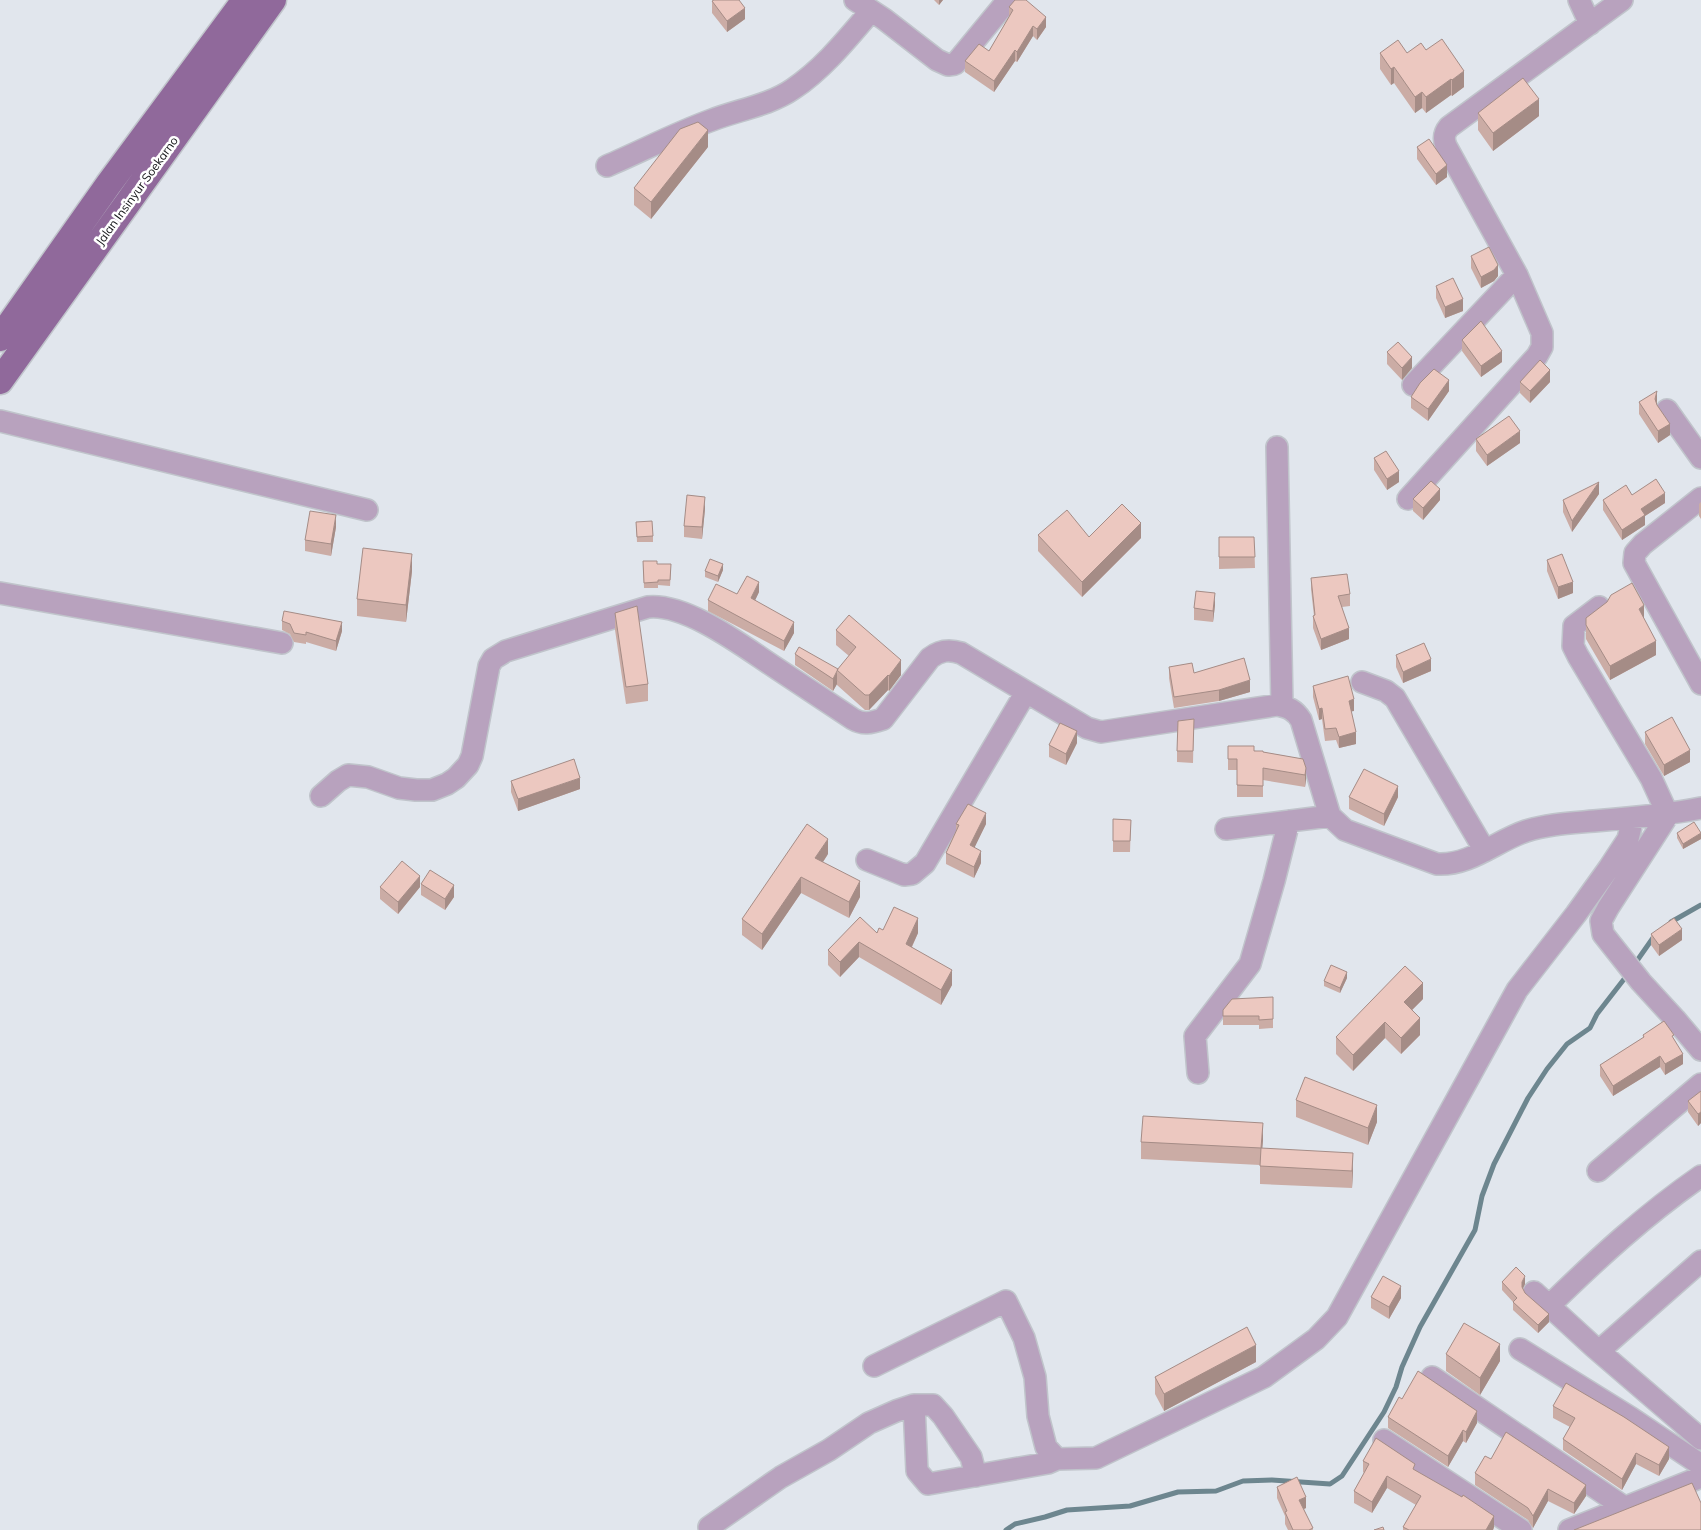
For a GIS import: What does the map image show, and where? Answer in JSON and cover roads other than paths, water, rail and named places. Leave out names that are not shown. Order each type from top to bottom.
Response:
[{"type":"main road","points":[[0,338],[143,138],[245,0]]},
{"type":"main road","name":"Jalan Insinyur Soekarno","points":[[0,381],[273,0]]},
{"type":"main road","points":[[143,138],[161,157]]},
{"type":"street","points":[[607,166],[711,120],[753,107],[792,90],[832,56],[863,6],[938,60],[948,65],[955,64],[1008,0]]},
{"type":"street","points":[[1578,0],[1590,24]]},
{"type":"street","points":[[1408,499],[1537,356],[1542,347],[1542,333],[1517,275],[1443,141],[1444,136],[1449,127],[1622,0]]},
{"type":"street","points":[[1413,386],[1517,275]]},
{"type":"street","points":[[1667,410],[1701,458]]},
{"type":"street","points":[[0,421],[367,510]]},
{"type":"street","points":[[1277,447],[1282,706]]},
{"type":"street","points":[[1701,498],[1643,544],[1635,553],[1634,563],[1701,684]]},
{"type":"street","points":[[0,593],[282,643]]},
{"type":"street","points":[[321,796],[348,775],[368,777],[399,788],[416,790],[432,790],[447,784],[463,772],[472,756],[487,678],[493,660],[506,651],[648,607],[657,606],[670,608],[702,622],[859,722],[872,723],[882,719],[930,658],[944,651],[952,650],[961,653],[1087,728],[1101,732],[1276,705],[1282,706],[1296,711],[1301,720],[1330,816],[1345,830],[1437,864],[1447,865],[1459,862],[1486,851],[1527,830],[1551,825],[1668,815],[1701,808]]},
{"type":"street","points":[[1599,606],[1574,626],[1573,646],[1651,778],[1668,815]]},
{"type":"street","points":[[1362,682],[1386,691],[1395,698],[1486,851]]},
{"type":"street","points":[[867,860],[904,875],[912,874],[925,863],[1026,692]]},
{"type":"street","points":[[1668,815],[1601,920],[1603,934],[1626,964],[1701,1050]]},
{"type":"street","points":[[1226,829],[1330,816]]},
{"type":"street","points":[[914,1405],[917,1471],[928,1484],[1048,1463],[1057,1459],[1096,1458],[1264,1377],[1316,1339],[1337,1317],[1517,990],[1609,868],[1628,839],[1633,818]]},
{"type":"street","points":[[1198,1073],[1195,1036],[1250,964],[1289,821]]},
{"type":"street","points":[[1598,1170],[1701,1084]]},
{"type":"street","points":[[1550,1306],[1600,1256],[1678,1192],[1701,1176]]},
{"type":"street","points":[[1599,1351],[1701,1261]]},
{"type":"street","points":[[1534,1292],[1701,1439]]},
{"type":"street","points":[[874,1366],[1006,1301],[1024,1338],[1035,1378],[1038,1416],[1046,1447],[1057,1459]]},
{"type":"street","points":[[1520,1350],[1631,1418],[1701,1465]]},
{"type":"street","points":[[1432,1377],[1624,1507]]},
{"type":"street","points":[[709,1527],[781,1477],[829,1450],[869,1424],[914,1405],[933,1405],[943,1416],[971,1457],[976,1476]]},
{"type":"street","points":[[1384,1440],[1521,1530]]},
{"type":"street","points":[[1569,1530],[1701,1478]]},
{"type":"waterway","points":[[1671,922],[1701,905]]},
{"type":"waterway","points":[[1634,965],[1655,935]]},
{"type":"waterway","points":[[1006,1530],[1015,1524],[1067,1510],[1130,1506],[1178,1492],[1216,1491],[1243,1481],[1272,1480],[1330,1484],[1342,1476],[1384,1412],[1420,1327],[1475,1230],[1482,1196],[1494,1164],[1528,1098],[1547,1069],[1567,1044],[1590,1028],[1597,1014],[1628,974]]}]
